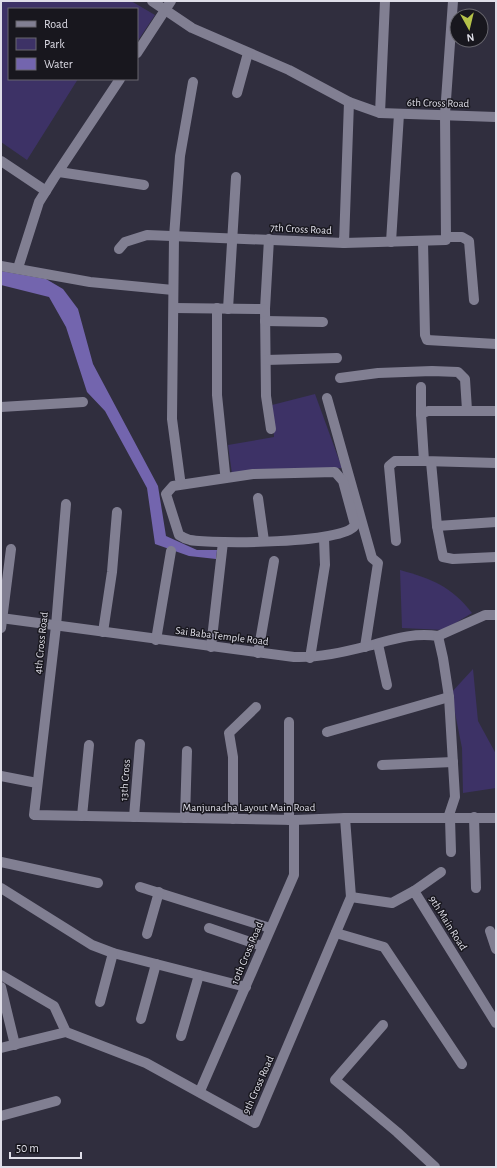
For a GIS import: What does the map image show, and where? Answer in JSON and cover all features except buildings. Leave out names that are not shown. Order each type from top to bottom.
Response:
[{"type":"street","name":"6th Cross Road","points":[[152,1],[192,28],[289,70],[349,102],[380,113],[446,114],[496,117]]},
{"type":"street","points":[[138,52],[171,1]]},
{"type":"street","points":[[380,113],[385,1]]},
{"type":"street","points":[[344,244],[446,240],[446,114],[453,1]]},
{"type":"street","points":[[237,93],[248,53]]},
{"type":"street","points":[[18,268],[39,202],[119,80]]},
{"type":"street","points":[[180,479],[172,419],[174,237],[180,156],[193,82]]},
{"type":"street","name":"7th Cross Road","points":[[119,249],[125,242],[147,235],[344,244],[349,102]]},
{"type":"street","points":[[392,242],[398,114]]},
{"type":"street","points":[[1,160],[46,190]]},
{"type":"street","points":[[59,172],[144,185]]},
{"type":"street","points":[[228,309],[236,177]]},
{"type":"street","points":[[446,237],[462,237],[469,241],[474,300]]},
{"type":"street","points":[[269,240],[265,321],[266,396],[270,429]]},
{"type":"street","points":[[423,241],[427,340],[496,344]]},
{"type":"street","points":[[1,266],[90,282],[173,290]]},
{"type":"street","points":[[174,308],[265,309]]},
{"type":"street","points":[[217,308],[217,395],[225,473]]},
{"type":"street","points":[[265,321],[323,322]]},
{"type":"street","points":[[266,360],[337,358]]},
{"type":"street","points":[[340,378],[378,373],[458,372],[465,379],[468,410]]},
{"type":"street","points":[[421,387],[422,414],[428,462],[443,557],[453,559],[496,557]]},
{"type":"street","points":[[327,398],[372,558],[378,563],[365,647]]},
{"type":"street","points":[[1,407],[83,402]]},
{"type":"street","points":[[422,414],[428,411],[496,411]]},
{"type":"street","points":[[396,541],[389,466],[395,461],[496,463]]},
{"type":"street","points":[[335,472],[343,481],[355,525],[351,530],[324,538],[264,541],[223,542],[188,540],[179,535],[166,494],[173,486],[252,474],[335,472]]},
{"type":"street","points":[[258,498],[264,541]]},
{"type":"street","name":"4th Cross Road","points":[[37,783],[56,626],[66,504]]},
{"type":"street","points":[[103,632],[112,572],[117,512]]},
{"type":"street","points":[[437,526],[496,522]]},
{"type":"street","points":[[310,658],[325,565],[324,538]]},
{"type":"street","points":[[211,647],[223,542]]},
{"type":"street","points":[[2,621],[11,549]]},
{"type":"street","points":[[156,640],[171,551]]},
{"type":"street","points":[[258,653],[274,561]]},
{"type":"street","name":"Sai Baba Temple Road","points":[[2,621],[56,626],[258,653],[310,658],[365,647],[414,634],[438,636],[485,615],[496,615]]},
{"type":"street","points":[[438,636],[449,697],[453,762],[455,797],[449,818],[451,852]]},
{"type":"street","points":[[378,644],[387,685]]},
{"type":"street","points":[[327,732],[449,697]]},
{"type":"street","points":[[233,819],[233,757],[229,733],[256,707]]},
{"type":"street","name":"10th Cross Road","points":[[200,1092],[294,875],[291,820],[289,722]]},
{"type":"street","name":"13th Cross","points":[[134,817],[140,744]]},
{"type":"street","points":[[82,816],[89,745]]},
{"type":"street","points":[[185,818],[187,751]]},
{"type":"street","points":[[382,765],[453,762]]},
{"type":"street","points":[[1,776],[37,783]]},
{"type":"street","name":"Manjunadha Layout Main Road","points":[[37,783],[34,815],[291,820],[345,818],[496,818]]},
{"type":"street","points":[[474,817],[476,888]]},
{"type":"street","name":"9th Cross Road","points":[[66,1032],[134,1057],[255,1123],[351,897],[345,818]]},
{"type":"street","points":[[1,862],[98,883]]},
{"type":"street","points":[[414,891],[442,872]]},
{"type":"street","points":[[140,887],[270,928]]},
{"type":"street","points":[[1,888],[92,945],[113,953],[246,987]]},
{"type":"street","name":"9th Main Road","points":[[351,897],[392,903],[414,891],[496,1023]]},
{"type":"street","points":[[148,934],[159,892]]},
{"type":"street","points":[[209,928],[262,946]]},
{"type":"street","points":[[490,931],[496,949]]},
{"type":"street","points":[[336,933],[384,947],[462,1064]]},
{"type":"street","points":[[100,1002],[113,953]]},
{"type":"street","points":[[141,1019],[156,964]]},
{"type":"street","points":[[1,975],[54,1006],[66,1032],[1,1048]]},
{"type":"street","points":[[181,1036],[199,975]]},
{"type":"street","points":[[1,988],[15,1045]]},
{"type":"street","points":[[383,1025],[335,1080],[397,1132],[435,1167]]},
{"type":"street","points":[[1,1116],[56,1101]]},
{"type":"green space","points":[[1,1],[131,1],[155,15],[138,40],[138,8],[8,8],[8,80],[77,80],[27,160],[1,142]]},
{"type":"green space","points":[[315,394],[342,468],[232,474],[228,445],[274,437],[272,405]]},
{"type":"green space","points":[[400,570],[431,580],[440,585],[456,596],[472,613],[444,630],[402,628]]},
{"type":"green space","points":[[473,669],[478,721],[496,754],[496,788],[463,793],[462,748],[451,693]]},
{"type":"water","points":[[1,271],[46,279],[63,289],[78,309],[93,364],[158,486],[166,536],[197,550],[217,550],[216,559],[189,556],[155,544],[147,488],[105,411],[87,392],[66,327],[49,297],[1,285]]}]
